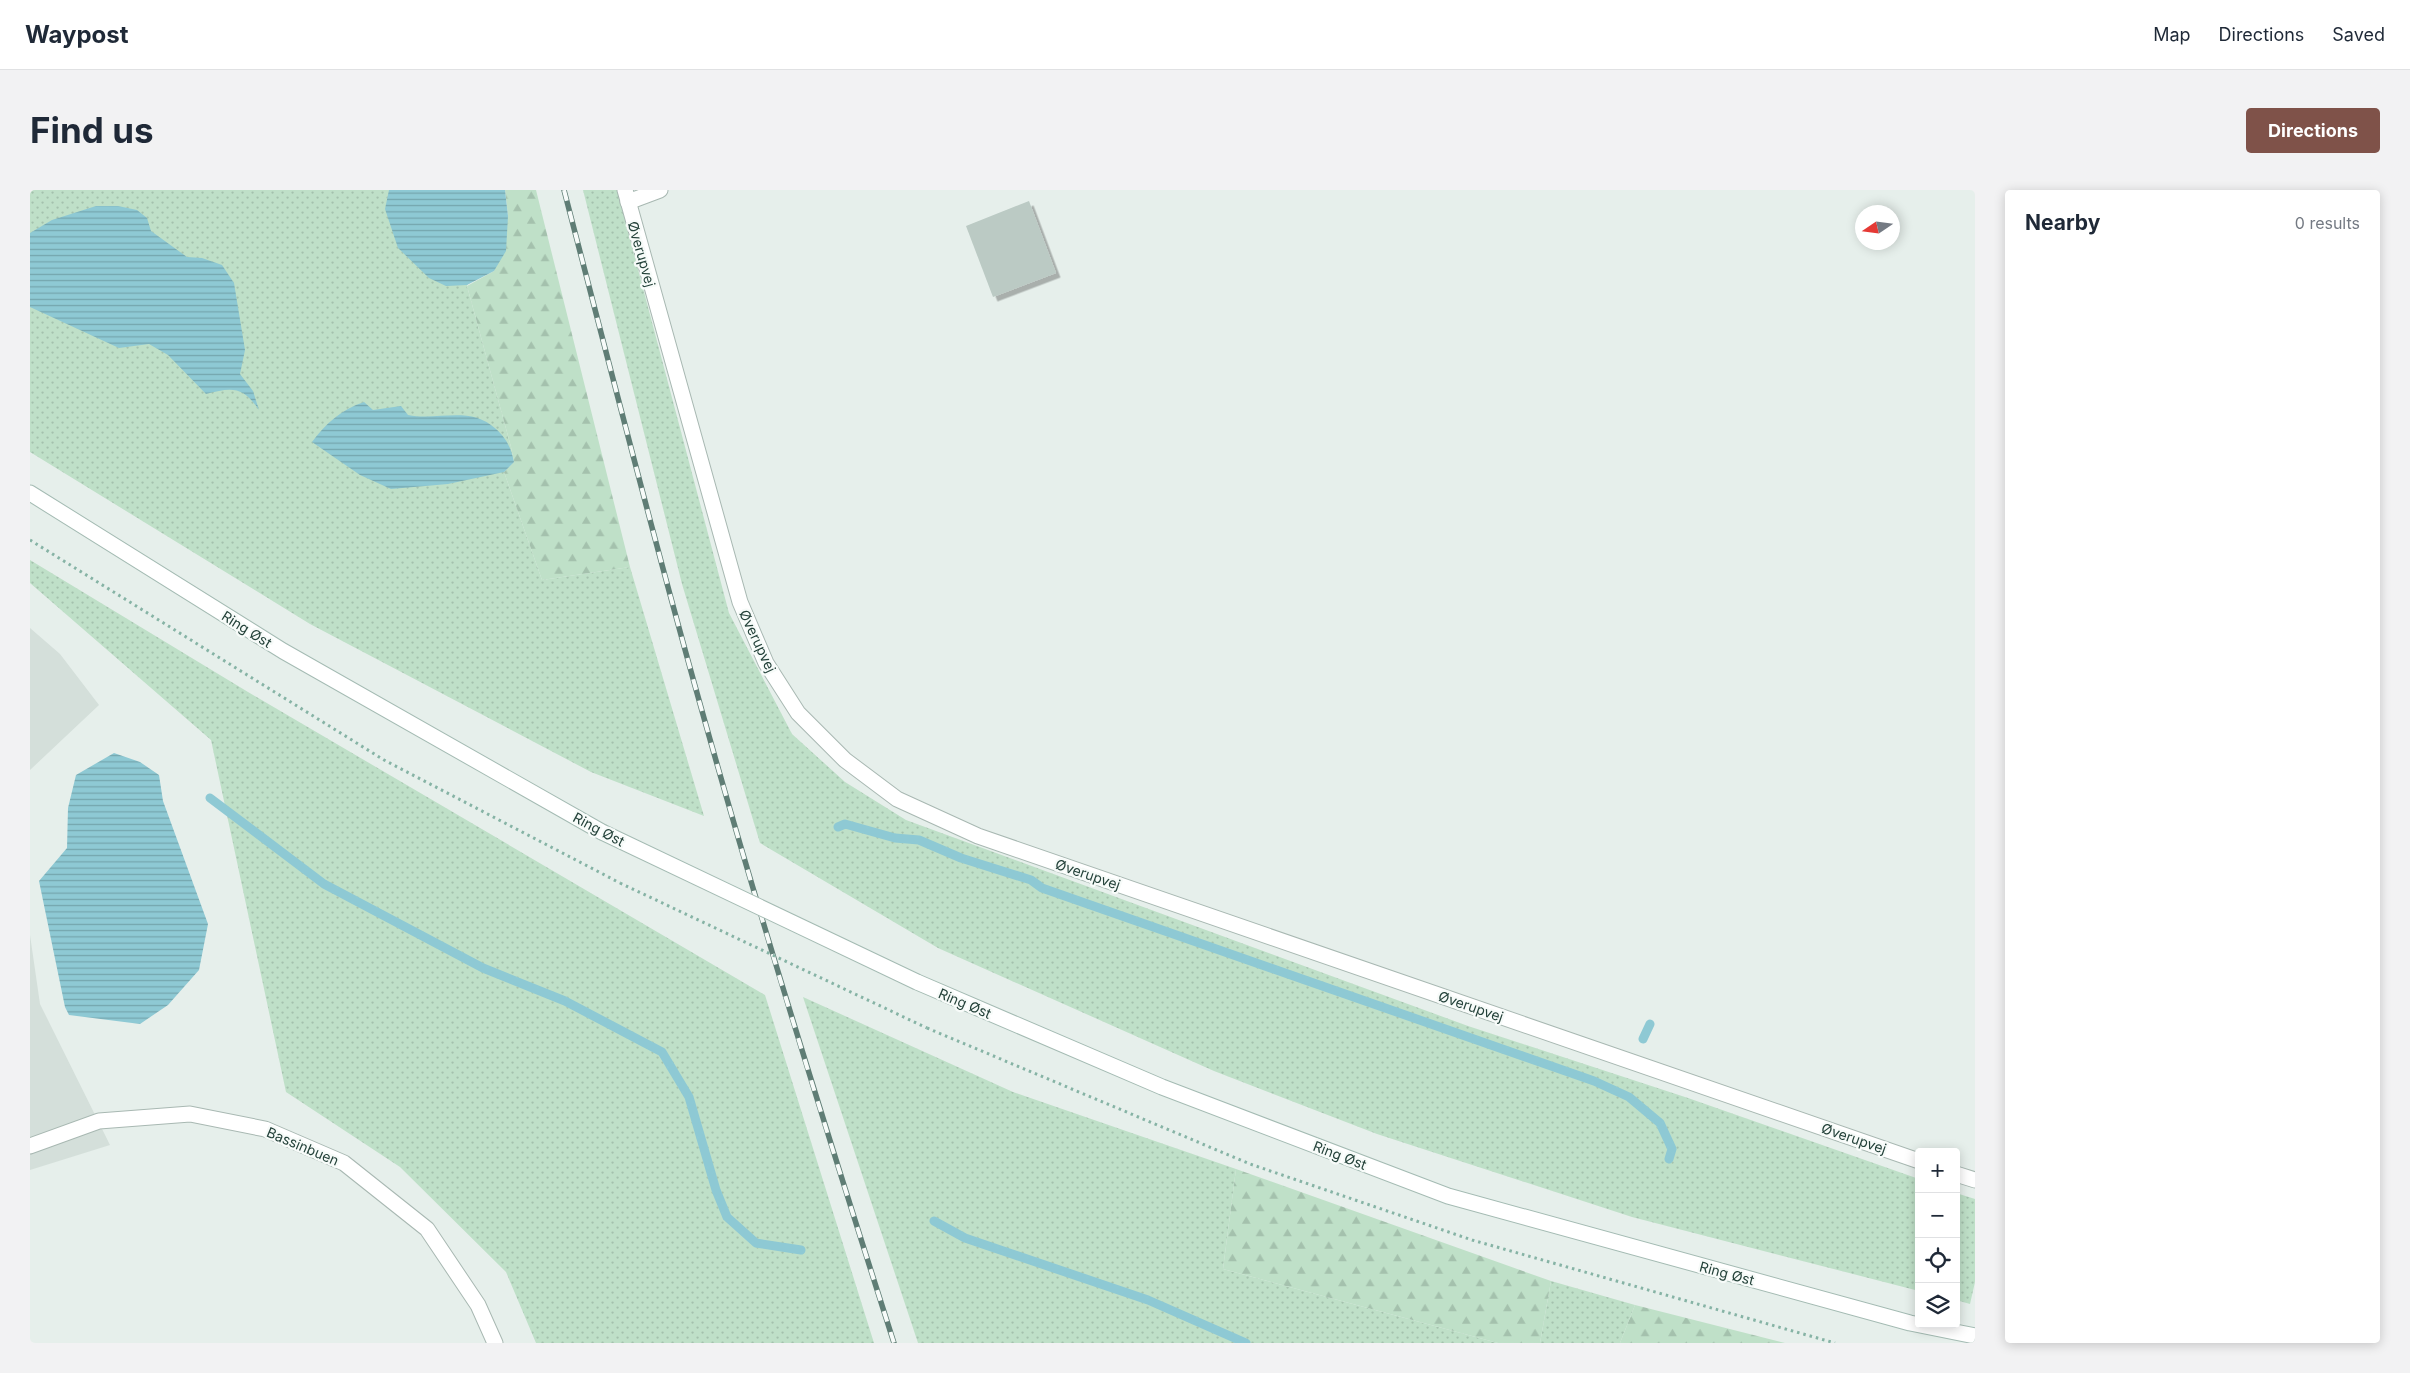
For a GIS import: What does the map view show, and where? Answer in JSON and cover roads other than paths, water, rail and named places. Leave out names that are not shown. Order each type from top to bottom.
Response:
[{"type":"street","name":"Øverupvej","points":[[660,190],[626,196],[740,602],[766,663],[798,713],[844,760],[897,799],[978,836],[1915,1160]]},
{"type":"street","name":"Ring Øst","points":[[30,493],[283,651],[602,832],[917,982],[1162,1088],[1448,1196],[1910,1323],[1975,1336]]},
{"type":"street","name":"Bassinbuen","points":[[30,1146],[99,1121],[190,1114],[265,1129],[344,1164],[427,1229],[478,1305],[494,1343]]},
{"type":"street","points":[[1960,1175],[1975,1180]]},
{"type":"water","points":[[389,190],[505,190],[508,216],[506,251],[494,271],[467,285],[446,286],[429,278],[398,248],[385,209]]},
{"type":"water","points":[[96,206],[118,206],[137,210],[147,218],[151,231],[187,257],[202,258],[222,265],[234,283],[245,350],[240,374],[253,391],[259,410],[248,396],[236,390],[223,390],[206,394],[168,355],[149,344],[119,348],[30,307],[30,233],[52,220]]},
{"type":"water","points":[[364,402],[373,410],[401,406],[408,415],[454,415],[476,418],[486,422],[506,440],[514,462],[504,472],[448,484],[391,489],[360,475],[312,442],[335,418],[348,409]]},
{"type":"water","points":[[114,753],[140,762],[159,775],[163,801],[208,924],[199,970],[168,1005],[140,1024],[69,1015],[65,1007],[39,881],[67,848],[68,808],[76,775]]},
{"type":"waterway","points":[[210,798],[324,884],[483,968],[565,1001],[662,1052],[689,1097],[716,1190],[727,1217],[756,1243],[801,1250]]},
{"type":"waterway","points":[[838,827],[845,824],[895,838],[919,840],[961,858],[1031,880],[1042,888],[1594,1081],[1629,1097],[1660,1123],[1672,1149],[1669,1159]]},
{"type":"waterway","points":[[1643,1039],[1650,1024]]},
{"type":"waterway","points":[[934,1221],[965,1238],[1148,1300],[1246,1343]]},
{"type":"railway","points":[[564,190],[700,705],[762,920],[894,1343]]}]
